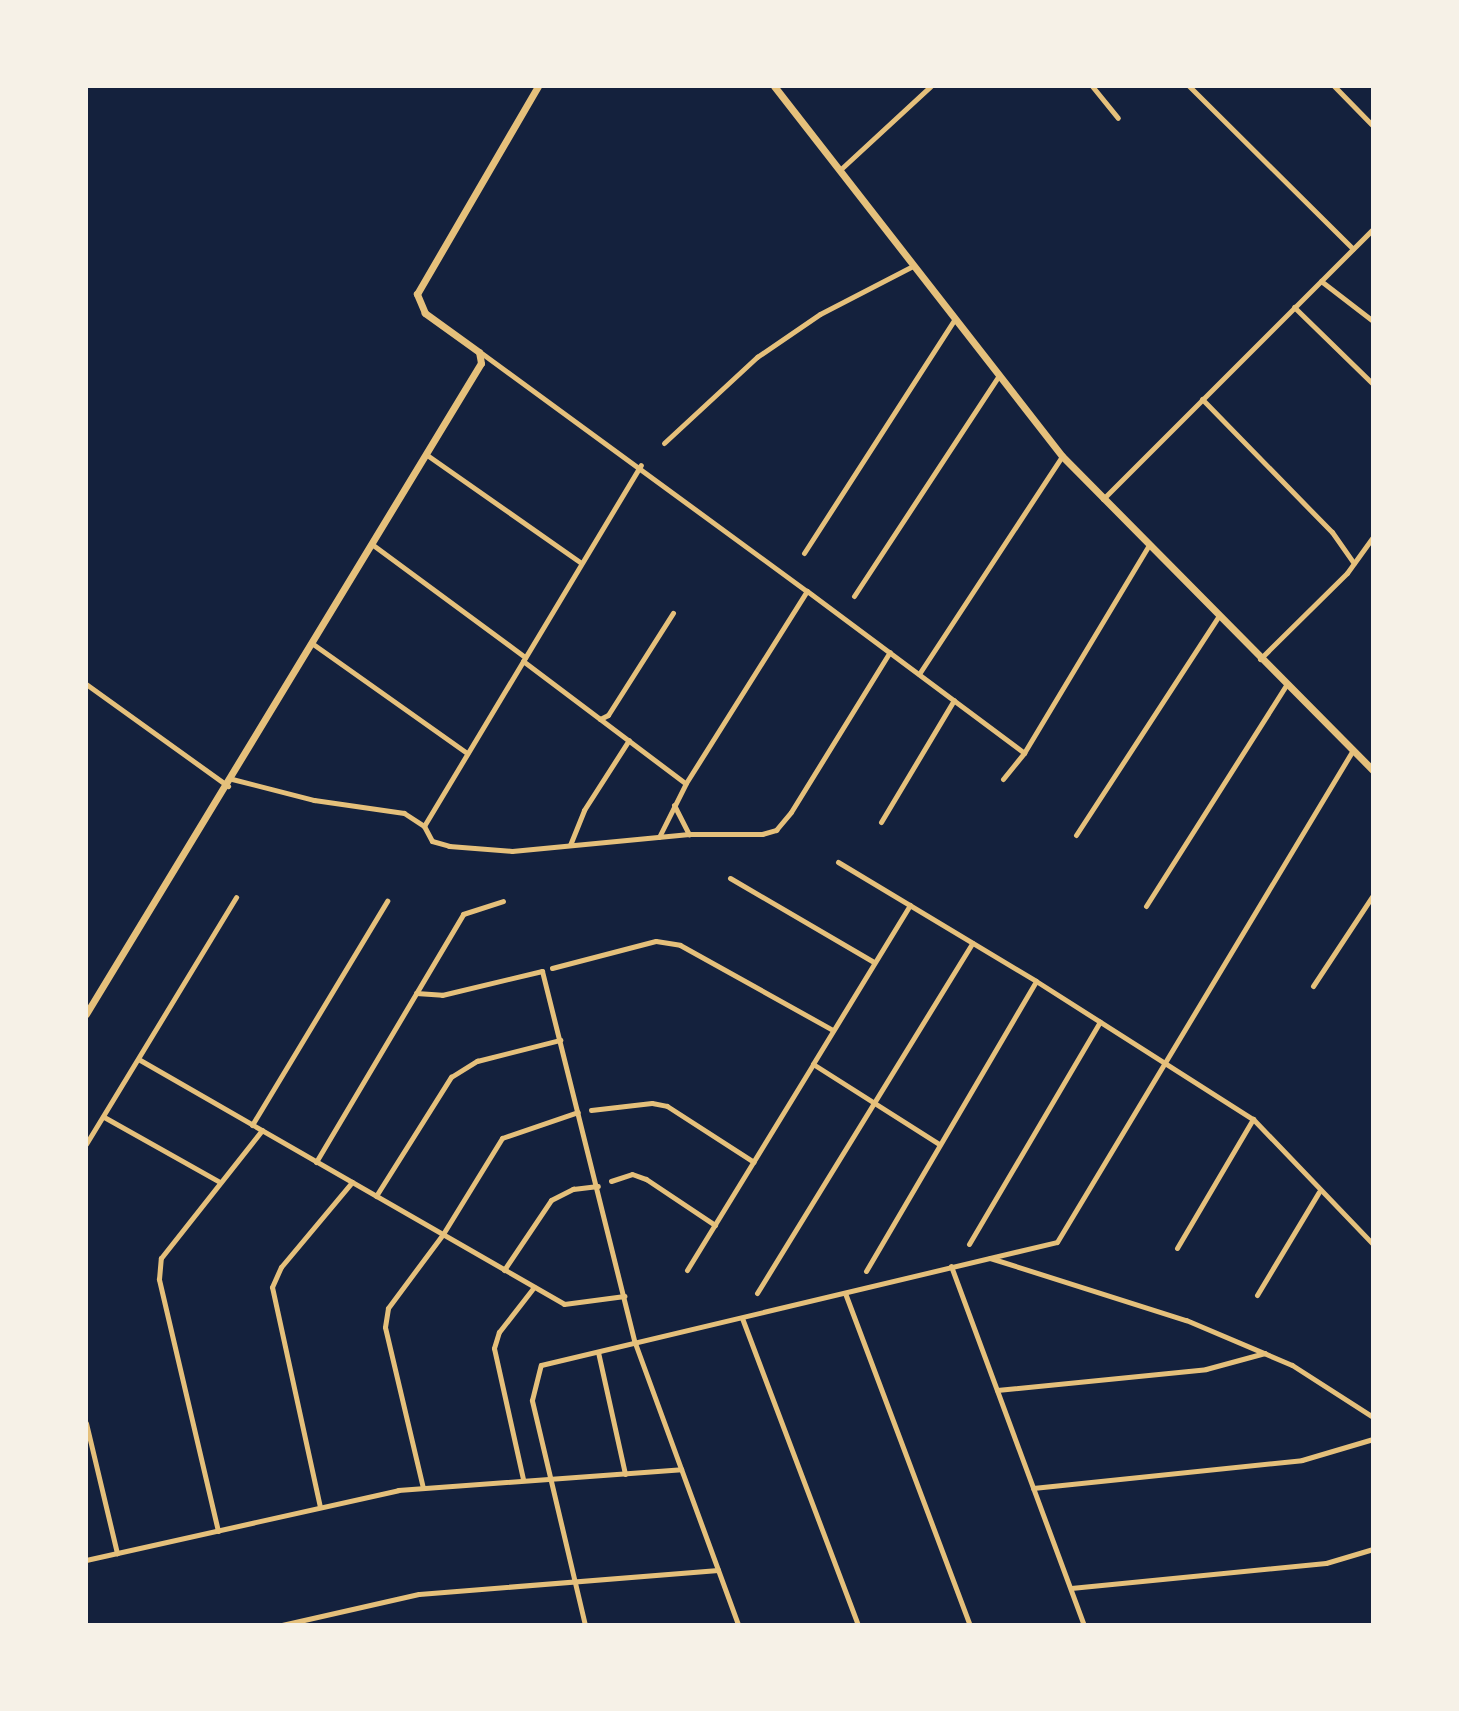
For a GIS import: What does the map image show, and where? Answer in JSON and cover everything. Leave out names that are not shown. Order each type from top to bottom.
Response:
[{"type":"street","points":[[538,86],[417,294],[425,313],[641,465],[1024,753]]},
{"type":"street","points":[[774,86],[842,168],[954,320],[1062,456],[1148,547],[1373,770]]},
{"type":"street","points":[[842,168],[931,86]]},
{"type":"street","points":[[1092,86],[1118,118]]},
{"type":"street","points":[[1189,86],[1353,249]]},
{"type":"street","points":[[1334,86],[1373,126]]},
{"type":"street","points":[[1102,500],[1373,229]]},
{"type":"street","points":[[664,443],[757,357],[820,314],[913,266]]},
{"type":"street","points":[[1321,281],[1373,321]]},
{"type":"street","points":[[1294,307],[1373,384]]},
{"type":"street","points":[[804,553],[954,320]]},
{"type":"street","points":[[86,1014],[427,455],[481,363],[479,352]]},
{"type":"street","points":[[481,363],[492,361]]},
{"type":"street","points":[[854,596],[998,377]]},
{"type":"street","points":[[1202,399],[1332,532],[1354,563]]},
{"type":"street","points":[[427,455],[580,562]]},
{"type":"street","points":[[919,674],[1062,456]]},
{"type":"street","points":[[424,826],[641,465]]},
{"type":"street","points":[[1260,659],[1354,563],[1373,537]]},
{"type":"street","points":[[373,545],[686,783]]},
{"type":"street","points":[[1003,779],[1024,753],[1148,547]]},
{"type":"street","points":[[658,837],[686,783],[807,591]]},
{"type":"street","points":[[600,719],[608,715],[673,613]]},
{"type":"street","points":[[1076,835],[1218,617]]},
{"type":"street","points":[[313,644],[467,753]]},
{"type":"street","points":[[416,819],[432,841],[449,846],[512,851],[689,834],[776,830],[890,652]]},
{"type":"street","points":[[86,684],[230,782],[416,819],[430,815]]},
{"type":"street","points":[[1146,906],[1287,684]]},
{"type":"street","points":[[881,822],[954,700]]},
{"type":"street","points":[[570,845],[584,810],[629,740]]},
{"type":"street","points":[[585,1625],[532,1400],[534,1379],[541,1365],[1057,1242],[1353,750]]},
{"type":"street","points":[[674,805],[689,834]]},
{"type":"street","points":[[838,862],[1036,981],[1253,1119],[1319,1192],[1373,1244]]},
{"type":"street","points":[[730,878],[874,962]]},
{"type":"street","points":[[1313,986],[1373,895]]},
{"type":"street","points":[[86,1144],[140,1060],[236,897]]},
{"type":"street","points":[[252,1125],[387,901]]},
{"type":"street","points":[[316,1162],[463,914],[503,901]]},
{"type":"street","points":[[687,1270],[910,905]]},
{"type":"street","points":[[552,968],[656,941],[680,945],[833,1030]]},
{"type":"street","points":[[757,1293],[875,1106],[972,943]]},
{"type":"street","points":[[416,993],[442,995],[542,971],[635,1343],[738,1625]]},
{"type":"street","points":[[866,1271],[1036,981]]},
{"type":"street","points":[[969,1244],[1100,1022]]},
{"type":"street","points":[[376,1196],[451,1077],[477,1061],[560,1040]]},
{"type":"street","points":[[140,1060],[564,1304],[624,1296]]},
{"type":"street","points":[[813,1064],[939,1144]]},
{"type":"street","points":[[591,1110],[652,1103],[667,1106],[754,1162]]},
{"type":"street","points":[[423,1488],[385,1316],[443,1234],[502,1138],[578,1112]]},
{"type":"street","points":[[104,1117],[220,1182]]},
{"type":"street","points":[[1177,1248],[1253,1119]]},
{"type":"street","points":[[218,1531],[159,1279],[168,1245],[262,1130]]},
{"type":"street","points":[[611,1181],[632,1174],[646,1179],[715,1225]]},
{"type":"street","points":[[320,1508],[272,1287],[281,1267],[352,1182]]},
{"type":"street","points":[[504,1270],[551,1200],[573,1189],[598,1186]]},
{"type":"street","points":[[1257,1295],[1319,1192]]},
{"type":"street","points":[[989,1258],[1144,1305],[1265,1353],[1373,1417]]},
{"type":"street","points":[[951,1266],[1084,1625]]},
{"type":"street","points":[[523,1479],[494,1348],[499,1332],[534,1287]]},
{"type":"street","points":[[845,1293],[970,1625]]},
{"type":"street","points":[[742,1318],[858,1625]]},
{"type":"street","points":[[598,1352],[625,1474]]},
{"type":"street","points":[[997,1390],[1206,1369],[1265,1353]]},
{"type":"street","points":[[86,1423],[89,1450],[117,1553]]},
{"type":"street","points":[[1033,1488],[1302,1460],[1373,1439]]},
{"type":"street","points":[[86,1560],[423,1488],[523,1479],[551,1481],[681,1469]]},
{"type":"street","points":[[1071,1588],[1326,1563],[1373,1549]]},
{"type":"street","points":[[282,1625],[419,1594],[574,1579],[718,1570]]}]
